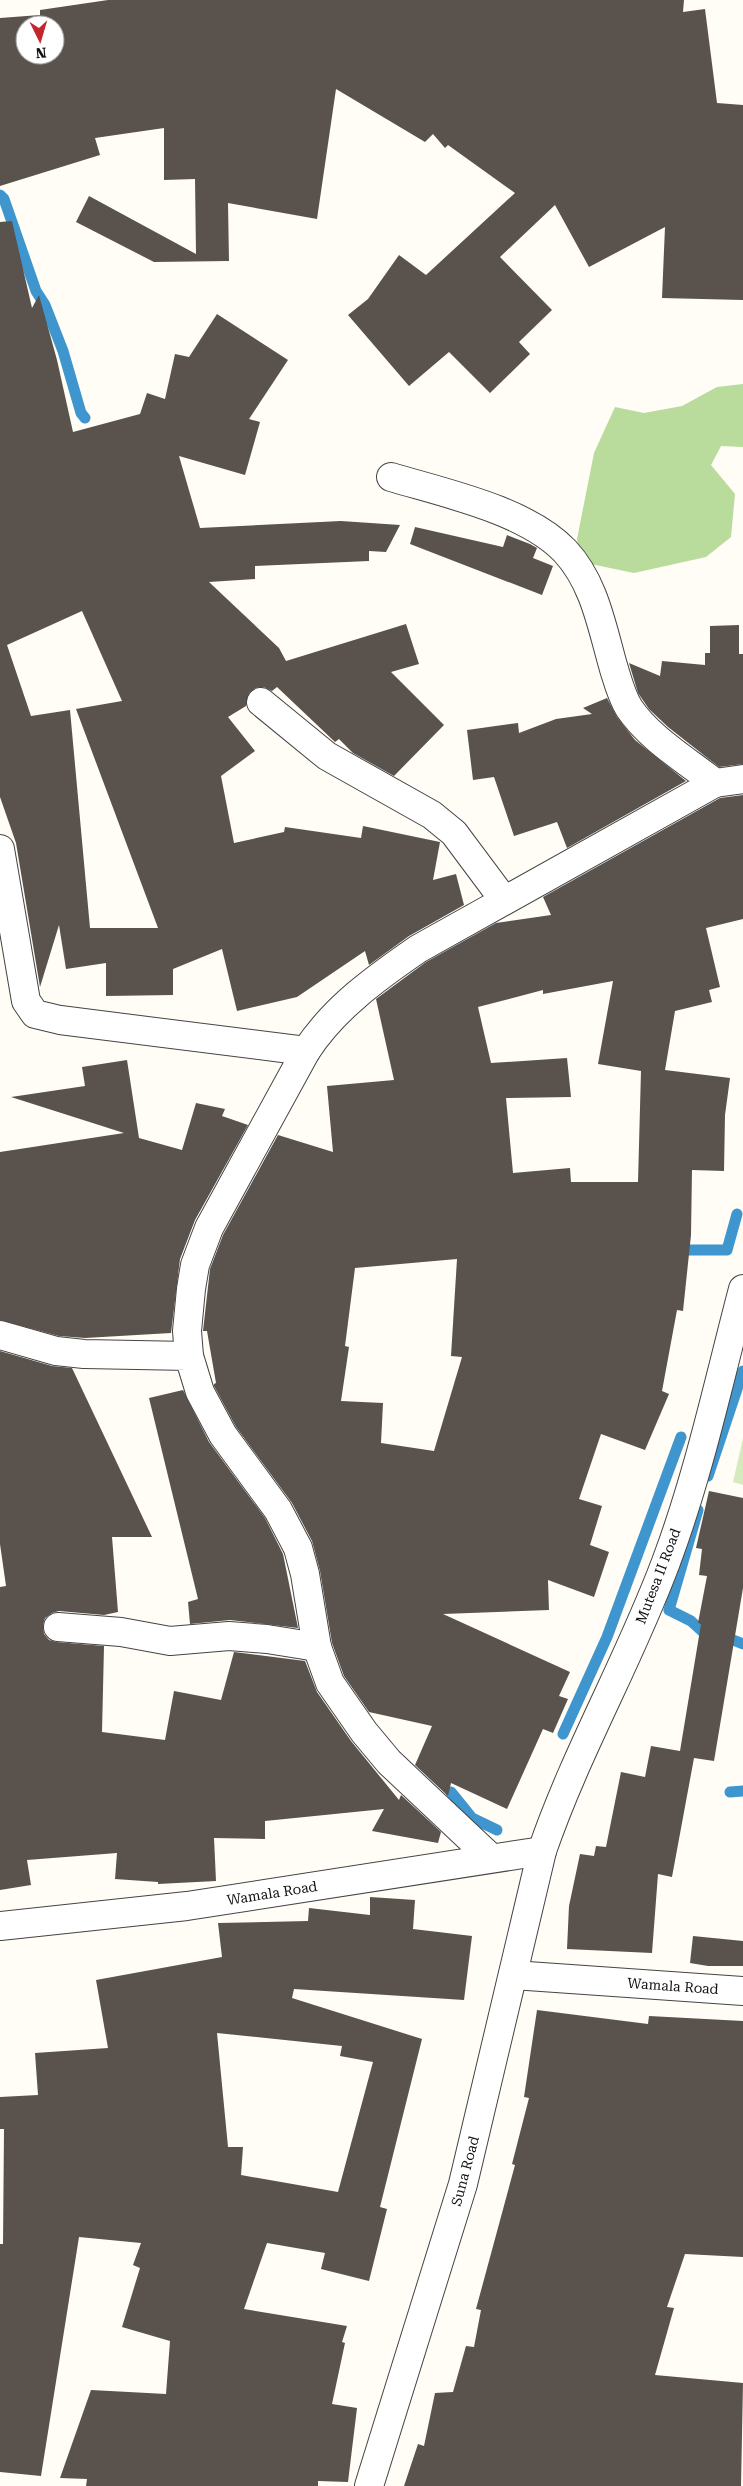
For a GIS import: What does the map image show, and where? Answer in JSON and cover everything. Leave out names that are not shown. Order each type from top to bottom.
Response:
[{"type":"street","points":[[391,477],[475,502],[516,518],[563,550],[588,582],[619,684],[628,707],[653,733],[715,783]]},
{"type":"street","points":[[260,702],[327,756],[432,815],[454,833],[504,900]]},
{"type":"street","points":[[491,1858],[390,1762],[370,1739],[330,1683],[317,1647],[306,1574],[298,1548],[278,1510],[223,1435],[200,1392],[189,1356],[186,1331],[195,1265],[209,1228],[306,1051],[318,1034],[339,1011],[379,976],[418,949],[715,783],[743,779]]},
{"type":"street","points":[[0,849],[26,1000],[35,1014],[60,1020],[306,1051]]},
{"type":"street","name":"Mutesa II Road","points":[[542,1852],[557,1809],[666,1562],[692,1477],[743,1289]]},
{"type":"street","points":[[0,1335],[56,1350],[84,1354],[189,1356]]},
{"type":"street","points":[[58,1627],[121,1632],[170,1641],[229,1636],[267,1639],[317,1647]]},
{"type":"street","name":"Wamala Road","points":[[0,1926],[187,1906],[491,1858],[542,1852]]},
{"type":"street","name":"Suna Road","points":[[369,2486],[462,2184],[542,1852]]},
{"type":"street","name":"Wamala Road","points":[[513,1975],[743,1991]]},
{"type":"green space","points":[[743,384],[743,447],[721,446],[711,465],[735,494],[731,537],[706,557],[634,573],[581,562],[577,539],[594,453],[615,407],[644,413],[682,406],[717,387]]},
{"type":"green space","points":[[743,1438],[743,1485],[733,1482]]},
{"type":"building","points":[[108,0],[684,0],[683,12],[705,9],[717,103],[743,105],[743,300],[662,298],[665,227],[589,267],[555,205],[500,257],[552,310],[519,342],[530,354],[490,393],[449,352],[409,386],[348,315],[368,299],[399,255],[426,275],[515,193],[448,145],[445,148],[433,134],[425,142],[336,89],[317,219],[228,203],[229,261],[154,262],[76,222],[89,196],[196,254],[195,179],[164,180],[164,128],[95,138],[100,155],[0,186],[0,18],[15,17],[15,65],[65,65],[65,15],[40,15],[40,10]]},
{"type":"building","points":[[12,221],[32,308],[39,295],[57,360],[73,432],[140,414],[147,393],[165,399],[175,354],[189,357],[217,314],[288,360],[249,419],[260,422],[245,475],[179,456],[200,528],[341,521],[400,525],[386,552],[369,551],[369,561],[255,566],[255,579],[209,582],[279,648],[286,661],[406,624],[419,664],[391,672],[444,725],[394,776],[353,753],[339,739],[335,742],[277,687],[272,691],[264,687],[255,688],[249,693],[246,706],[228,717],[255,751],[221,776],[234,843],[284,832],[285,827],[361,838],[363,826],[440,842],[433,880],[456,874],[464,905],[409,936],[369,965],[365,951],[297,997],[237,1011],[222,949],[173,969],[173,995],[106,996],[106,963],[66,969],[59,925],[40,987],[16,843],[0,797],[0,222]],"holes":[[[82,611],[122,701],[76,709],[158,928],[90,928],[70,710],[31,716],[7,645]]]},
{"type":"building","points":[[415,527],[503,547],[507,535],[530,544],[537,548],[533,558],[553,566],[542,595],[410,544]]},
{"type":"building","points":[[739,625],[739,654],[743,654],[743,764],[719,767],[668,727],[649,709],[638,693],[629,663],[660,676],[662,661],[705,665],[705,653],[710,653],[710,626]]},
{"type":"building","points":[[607,698],[617,717],[635,740],[686,781],[567,848],[557,822],[514,836],[494,777],[473,780],[467,730],[518,723],[519,733],[556,719],[592,714],[583,708]]},
{"type":"building","points":[[743,795],[743,919],[706,928],[720,987],[709,990],[712,1002],[675,1011],[665,1070],[730,1078],[725,1115],[724,1171],[692,1170],[691,1235],[683,1311],[677,1310],[662,1391],[669,1394],[645,1450],[601,1434],[579,1499],[602,1506],[590,1545],[609,1552],[594,1597],[548,1580],[549,1610],[443,1614],[570,1672],[559,1696],[568,1699],[553,1733],[543,1729],[507,1809],[451,1783],[448,1796],[415,1765],[432,1726],[369,1712],[344,1676],[332,1643],[320,1571],[312,1541],[292,1503],[236,1427],[214,1386],[216,1383],[207,1331],[203,1331],[210,1269],[223,1235],[278,1135],[333,1152],[327,1086],[394,1080],[376,999],[426,962],[496,923],[551,915],[543,897],[720,798]],"holes":[[[613,981],[598,1064],[641,1071],[638,1182],[571,1182],[570,1168],[513,1173],[506,1098],[571,1097],[567,1058],[491,1063],[478,1007],[543,990],[543,994]],[[457,1259],[451,1356],[462,1357],[434,1451],[381,1443],[383,1403],[341,1401],[349,1347],[345,1346],[355,1268]]]},
{"type":"building","points":[[127,1060],[139,1138],[182,1150],[196,1103],[225,1109],[222,1116],[248,1125],[195,1220],[180,1259],[171,1333],[85,1338],[59,1336],[0,1320],[0,1152],[124,1133],[11,1097],[85,1086],[82,1067]]},
{"type":"building","points":[[0,1351],[52,1366],[72,1368],[152,1537],[112,1537],[118,1612],[104,1615],[59,1611],[45,1618],[43,1625],[44,1634],[49,1640],[104,1646],[102,1732],[165,1740],[174,1691],[221,1700],[234,1652],[305,1661],[317,1692],[351,1741],[399,1800],[401,1795],[441,1832],[438,1843],[372,1831],[384,1809],[265,1821],[265,1839],[214,1838],[216,1881],[158,1884],[158,1882],[115,1879],[117,1853],[27,1860],[31,1885],[0,1890],[0,1587],[6,1586],[0,1544]]},
{"type":"building","points":[[183,1390],[209,1442],[265,1518],[283,1554],[298,1628],[230,1620],[190,1624],[188,1602],[198,1599],[149,1398]]},
{"type":"building","points":[[709,1491],[743,1498],[743,1588],[714,1761],[694,1758],[672,1877],[658,1874],[652,1953],[567,1949],[569,1906],[580,1854],[594,1856],[596,1846],[606,1847],[621,1772],[645,1777],[651,1746],[680,1751],[701,1624],[698,1623],[707,1576],[699,1575],[702,1549],[696,1548]]},
{"type":"building","points":[[370,1897],[415,1900],[413,1929],[472,1936],[464,2000],[294,1989],[292,1998],[422,2039],[380,2207],[387,2209],[369,2281],[321,2269],[325,2253],[267,2243],[244,2309],[347,2326],[342,2342],[345,2343],[332,2404],[357,2408],[348,2482],[318,2481],[318,2486],[86,2486],[87,2479],[60,2478],[91,2390],[166,2394],[170,2341],[122,2327],[140,2268],[133,2265],[141,2243],[79,2237],[41,2476],[0,2472],[0,2244],[3,2244],[4,2129],[0,2129],[0,2097],[38,2095],[35,2053],[108,2048],[96,1980],[222,1957],[218,1923],[308,1921],[309,1908],[370,1915]],"holes":[[[217,2033],[342,2046],[340,2056],[373,2062],[338,2192],[241,2175],[243,2147],[228,2147]]]},
{"type":"building","points":[[693,1936],[743,1941],[743,1966],[708,1966],[690,1963]]},
{"type":"building","points":[[537,2010],[648,2024],[649,2016],[743,2021],[743,2257],[685,2254],[667,2307],[674,2308],[655,2375],[743,2383],[741,2486],[404,2486],[418,2444],[424,2446],[435,2393],[453,2392],[466,2346],[474,2347],[481,2310],[476,2309],[515,2165],[512,2164],[529,2098],[524,2097]]},
{"type":"waterway","points":[[0,195],[4,199],[36,291],[45,305],[63,351],[81,413],[85,418]]},
{"type":"waterway","points":[[676,1250],[727,1250],[737,1214]]},
{"type":"waterway","points":[[708,1476],[743,1371]]},
{"type":"waterway","points":[[563,1734],[607,1637],[681,1437]]},
{"type":"waterway","points":[[698,1510],[669,1610],[691,1621],[703,1632],[718,1634],[743,1644]]},
{"type":"waterway","points":[[730,1792],[743,1791]]},
{"type":"waterway","points":[[451,1792],[472,1818],[497,1830]]}]
